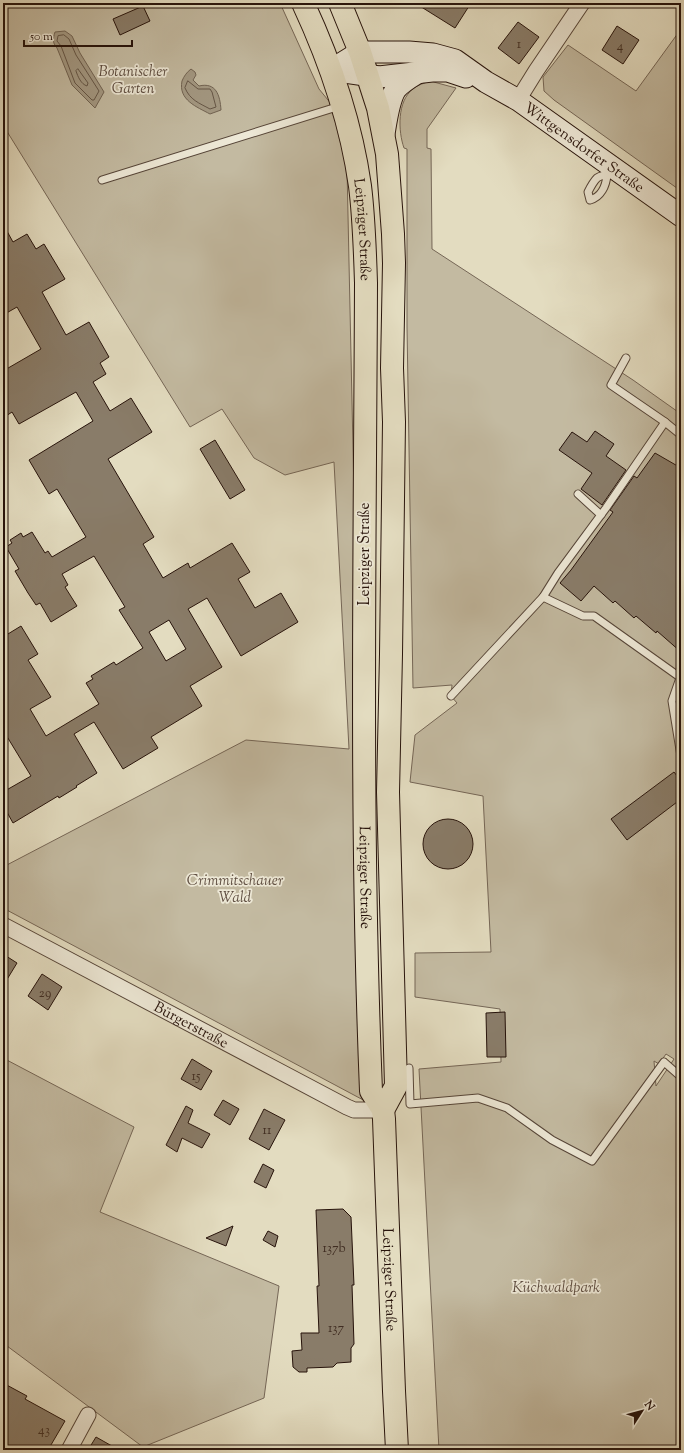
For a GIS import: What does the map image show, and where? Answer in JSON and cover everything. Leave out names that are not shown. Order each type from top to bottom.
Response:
[{"type":"main road","name":"Leipziger Straße","points":[[303,3],[319,38],[331,70],[348,128],[360,184],[365,236],[363,730],[365,902],[371,1091],[384,1110]]},
{"type":"main road","name":"Leipziger Straße","points":[[340,3],[360,52],[378,108],[384,134],[394,262],[392,646],[388,792],[396,1086],[384,1110],[397,1450]]},
{"type":"street","points":[[518,100],[582,3]]},
{"type":"street","points":[[331,70],[360,52]]},
{"type":"street","name":"Wittgensdorfer Straße","points":[[360,52],[409,52],[433,54],[455,60],[486,82],[518,100],[610,171],[681,216]]},
{"type":"street","name":"Wittgensdorfer Straße","points":[[331,70],[379,78],[419,72],[448,71],[486,82]]},
{"type":"street","points":[[384,134],[392,98],[396,90],[404,82],[419,72]]},
{"type":"street","name":"Bürgerstraße","points":[[3,925],[347,1107],[354,1110],[384,1110]]},
{"type":"street","points":[[69,1450],[88,1415]]},
{"type":"lane","points":[[102,180],[342,106]]},
{"type":"lane","points":[[626,358],[610,385],[665,422],[681,435]]},
{"type":"lane","points":[[451,696],[543,597],[558,573],[601,515],[665,422]]},
{"type":"lane","points":[[578,494],[601,515]]},
{"type":"lane","points":[[543,597],[583,616],[594,616],[681,678],[672,701],[681,756]]},
{"type":"lane","points":[[409,1068],[410,1104],[478,1098],[508,1108],[552,1140],[592,1161],[664,1062],[681,1077]]},
{"type":"green space","name":"Crimmitschauer Wald","points":[[3,3],[280,3],[319,89],[346,122],[367,1102],[3,908],[3,867],[246,740],[349,749],[334,462],[285,475],[254,458],[222,409],[190,427],[3,125]]},
{"type":"green space","points":[[681,29],[681,191],[554,100],[544,91],[543,77],[568,45],[636,91]]},
{"type":"green space","name":"Küchwaldpark","points":[[430,81],[456,88],[427,129],[427,148],[431,149],[432,249],[633,380],[681,414],[681,1450],[439,1450],[419,1069],[501,1062],[500,1009],[415,997],[415,953],[491,952],[483,796],[410,782],[415,735],[457,703],[451,696],[452,685],[413,688],[407,327],[407,149],[404,148],[402,141],[400,117],[404,101],[408,94],[417,86]],"holes":[[[666,1054],[674,1059],[656,1086],[654,1061],[659,1064]]]},
{"type":"green space","points":[[3,1058],[134,1127],[100,1212],[279,1286],[264,1398],[143,1447],[3,1343]]},
{"type":"water","points":[[65,31],[72,36],[80,53],[104,92],[95,108],[72,85],[54,44],[53,39],[55,32]]},
{"type":"water","points":[[191,69],[196,75],[193,80],[199,86],[209,86],[216,91],[220,99],[221,110],[210,114],[194,105],[186,98],[183,93],[182,81]]},
{"type":"building","points":[[415,3],[471,3],[455,28]]},
{"type":"building","points":[[143,6],[150,21],[120,35],[113,19]]},
{"type":"building","points":[[518,22],[539,37],[519,64],[498,48]]},
{"type":"building","points":[[617,26],[639,40],[623,64],[602,50]]},
{"type":"building","points":[[3,224],[13,242],[27,234],[36,249],[44,244],[65,279],[42,292],[66,335],[89,322],[109,357],[100,363],[106,374],[93,382],[110,411],[131,398],[152,432],[108,459],[154,537],[143,544],[163,578],[188,563],[190,568],[232,543],[250,572],[238,579],[255,608],[281,593],[298,622],[241,656],[207,598],[188,609],[222,667],[190,686],[202,706],[151,737],[158,748],[123,769],[94,722],[74,734],[97,773],[59,798],[58,796],[13,823],[3,805],[3,792],[31,776],[3,730],[3,637],[21,626],[38,654],[28,660],[51,697],[30,709],[46,736],[99,704],[86,683],[93,679],[91,676],[114,662],[116,665],[143,648],[119,610],[125,607],[94,556],[62,574],[68,585],[65,587],[77,606],[51,622],[40,603],[36,605],[15,571],[19,569],[6,547],[12,543],[10,540],[21,533],[23,537],[32,532],[45,553],[48,551],[52,557],[86,537],[57,489],[49,494],[29,460],[93,421],[76,392],[19,424],[12,412],[3,418],[3,371],[41,349],[17,307],[3,315]],"holes":[[[169,620],[186,649],[166,661],[149,632]]]},
{"type":"building","points":[[595,431],[614,444],[606,456],[626,470],[602,505],[581,489],[592,473],[559,450],[572,432],[587,442]]},
{"type":"building","points":[[215,440],[245,490],[230,499],[200,449]]},
{"type":"building","points":[[655,453],[681,468],[681,652],[657,631],[656,633],[636,616],[634,618],[615,601],[613,603],[594,586],[581,601],[560,583],[613,512],[610,510],[634,476],[637,478]]},
{"type":"building","points":[[674,772],[681,781],[681,799],[627,840],[611,819]]},
{"type":"building","points":[[448,819],[457,821],[468,830],[473,844],[471,853],[462,864],[448,869],[439,867],[428,858],[423,844],[425,835],[434,824]]},
{"type":"building","points":[[3,954],[17,963],[3,986]]},
{"type":"building","points":[[42,974],[62,987],[48,1010],[28,996]]},
{"type":"building","points":[[505,1012],[506,1057],[487,1057],[486,1013]]},
{"type":"building","points":[[192,1059],[212,1071],[201,1090],[181,1079]]},
{"type":"building","points":[[223,1100],[239,1109],[230,1125],[214,1115]]},
{"type":"building","points":[[186,1106],[193,1110],[188,1123],[210,1134],[202,1148],[182,1138],[177,1152],[166,1145]]},
{"type":"building","points":[[264,1109],[285,1120],[269,1150],[249,1139]]},
{"type":"building","points":[[263,1164],[274,1170],[266,1188],[254,1182]]},
{"type":"building","points":[[343,1209],[351,1217],[354,1285],[352,1285],[354,1344],[351,1348],[351,1362],[337,1363],[333,1367],[307,1368],[307,1372],[299,1372],[293,1367],[292,1351],[302,1350],[301,1333],[319,1333],[316,1210]]},
{"type":"building","points":[[233,1226],[226,1246],[206,1238]]},
{"type":"building","points":[[268,1231],[278,1236],[275,1247],[263,1240]]},
{"type":"building","points":[[3,1383],[27,1396],[25,1399],[65,1421],[48,1450],[3,1450]]},
{"type":"building","points":[[96,1437],[119,1450],[88,1450]]},
{"type":"park label","name":"Botanischer Garten","points":[[133,80]]}]
